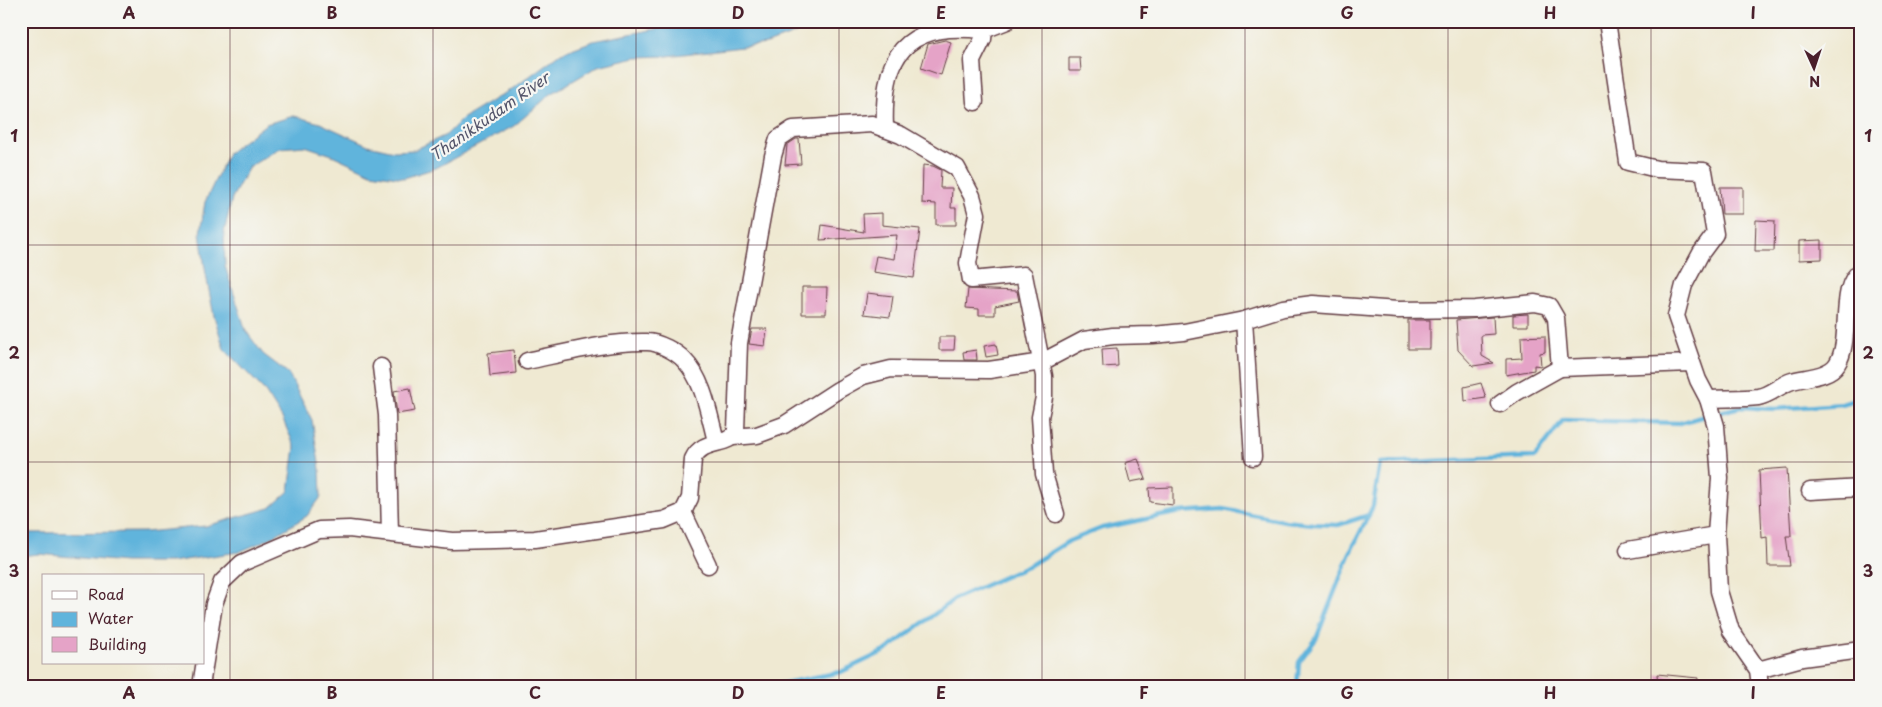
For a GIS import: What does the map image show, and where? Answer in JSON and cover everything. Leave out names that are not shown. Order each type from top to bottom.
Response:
[{"type":"street","points":[[885,129],[884,101],[887,78],[898,54],[915,38],[949,29],[984,30],[1007,21]]},
{"type":"street","points":[[1607,21],[1628,162],[1657,169],[1704,171],[1715,234],[1701,253],[1684,285],[1676,316],[1716,426],[1720,478],[1716,535],[1719,591],[1731,631],[1759,678],[1802,658],[1861,650]]},
{"type":"street","points":[[975,102],[972,61],[983,39],[984,30]]},
{"type":"street","points":[[733,437],[736,431],[739,344],[743,313],[773,156],[778,139],[792,129],[872,124],[901,134],[957,168],[972,196],[977,214],[968,263],[971,280],[1024,275],[1042,362],[1044,397],[1040,417],[1040,446],[1044,474],[1056,514]]},
{"type":"street","points":[[1709,404],[1770,394],[1790,381],[1830,371],[1837,365],[1843,350],[1849,287],[1853,276],[1861,272]]},
{"type":"street","points":[[205,646],[214,604],[222,582],[242,563],[319,530],[349,529],[452,541],[535,539],[664,520],[682,512],[690,498],[693,458],[702,447],[716,441],[729,440],[733,437],[757,435],[784,425],[863,376],[891,369],[989,370],[1042,362],[1084,340],[1184,332],[1244,320],[1283,308],[1313,304],[1398,310],[1475,308],[1535,303],[1549,306],[1556,318],[1560,368]]},
{"type":"street","points":[[1244,320],[1253,457]]},
{"type":"street","points":[[526,361],[602,346],[649,342],[685,360],[695,375],[705,401],[716,441]]},
{"type":"street","points":[[1500,404],[1517,392],[1560,368],[1692,363]]},
{"type":"street","points":[[380,367],[387,416],[390,533]]},
{"type":"street","points":[[1810,491],[1861,488]]},
{"type":"street","points":[[682,512],[708,565]]},
{"type":"street","points":[[1628,550],[1716,535]]},
{"type":"street","points":[[197,684],[201,664]]},
{"type":"water","name":"Thanikkudam River","points":[[730,21],[816,21],[794,34],[767,44],[667,56],[636,57],[598,66],[551,94],[514,126],[436,168],[404,178],[371,173],[332,155],[305,146],[280,148],[249,167],[232,198],[224,233],[225,266],[246,331],[263,354],[288,373],[312,420],[320,469],[321,497],[307,516],[269,539],[239,552],[171,562],[125,562],[39,554],[21,556],[21,533],[145,532],[206,526],[270,508],[289,491],[295,447],[282,418],[264,390],[224,349],[214,316],[200,233],[205,202],[228,153],[266,124],[294,116],[320,123],[368,145],[394,151],[414,150],[446,135],[462,119],[515,87],[561,53],[593,41],[672,26]]},
{"type":"building","points":[[945,40],[951,42],[941,75],[921,68],[928,44]]},
{"type":"building","points":[[1069,58],[1080,58],[1081,71],[1069,71]]},
{"type":"building","points":[[799,139],[801,164],[785,165],[787,145]]},
{"type":"building","points":[[923,165],[933,166],[941,170],[940,188],[952,188],[951,208],[956,208],[956,225],[936,225],[936,204],[922,203]]},
{"type":"building","points":[[1720,187],[1743,187],[1743,214],[1722,214]]},
{"type":"building","points":[[882,213],[882,225],[920,229],[914,278],[873,272],[876,256],[894,259],[897,235],[820,240],[822,225],[864,232],[863,214]]},
{"type":"building","points":[[1756,220],[1775,221],[1774,251],[1755,251]]},
{"type":"building","points":[[1822,240],[1822,259],[1799,260],[1799,241]]},
{"type":"building","points":[[802,287],[827,287],[826,314],[802,314]]},
{"type":"building","points":[[968,289],[1017,291],[1019,301],[995,306],[995,315],[979,315],[979,309],[966,308]]},
{"type":"building","points":[[867,293],[893,296],[890,317],[864,314]]},
{"type":"building","points":[[1528,314],[1528,326],[1513,326],[1513,315]]},
{"type":"building","points":[[1493,317],[1494,334],[1481,335],[1482,356],[1494,363],[1473,366],[1458,350],[1456,320]]},
{"type":"building","points":[[1408,320],[1430,320],[1430,349],[1408,349]]},
{"type":"building","points":[[752,329],[767,329],[765,346],[749,344]]},
{"type":"building","points":[[1545,336],[1545,352],[1540,353],[1541,366],[1534,365],[1534,370],[1506,375],[1506,359],[1522,358],[1521,337]]},
{"type":"building","points":[[939,337],[955,337],[954,350],[939,350]]},
{"type":"building","points":[[996,344],[998,355],[986,357],[984,346]]},
{"type":"building","points":[[1117,348],[1118,366],[1103,367],[1102,349]]},
{"type":"building","points":[[514,350],[516,373],[490,376],[488,353]]},
{"type":"building","points":[[976,350],[977,360],[964,360],[963,352]]},
{"type":"building","points":[[1481,383],[1486,398],[1465,401],[1464,387]]},
{"type":"building","points":[[410,388],[415,411],[397,414],[394,391]]},
{"type":"building","points":[[1138,459],[1146,479],[1130,482],[1125,463]]},
{"type":"building","points":[[1787,468],[1791,536],[1786,536],[1790,566],[1768,566],[1767,537],[1762,538],[1759,470]]},
{"type":"building","points":[[1173,487],[1173,505],[1150,502],[1149,488]]},
{"type":"building","points":[[1657,674],[1698,678],[1697,686],[1658,686]]},
{"type":"waterway","points":[[1716,413],[1740,407],[1775,409],[1842,404],[1861,398]]},
{"type":"waterway","points":[[1297,686],[1299,662],[1316,639],[1349,555],[1373,506],[1380,463],[1535,457],[1563,420],[1680,423],[1708,415]]},
{"type":"waterway","points":[[770,686],[841,672],[885,651],[956,598],[1027,567],[1069,541],[1102,528],[1180,512],[1223,509],[1285,521],[1313,524],[1338,525],[1369,515]]}]
